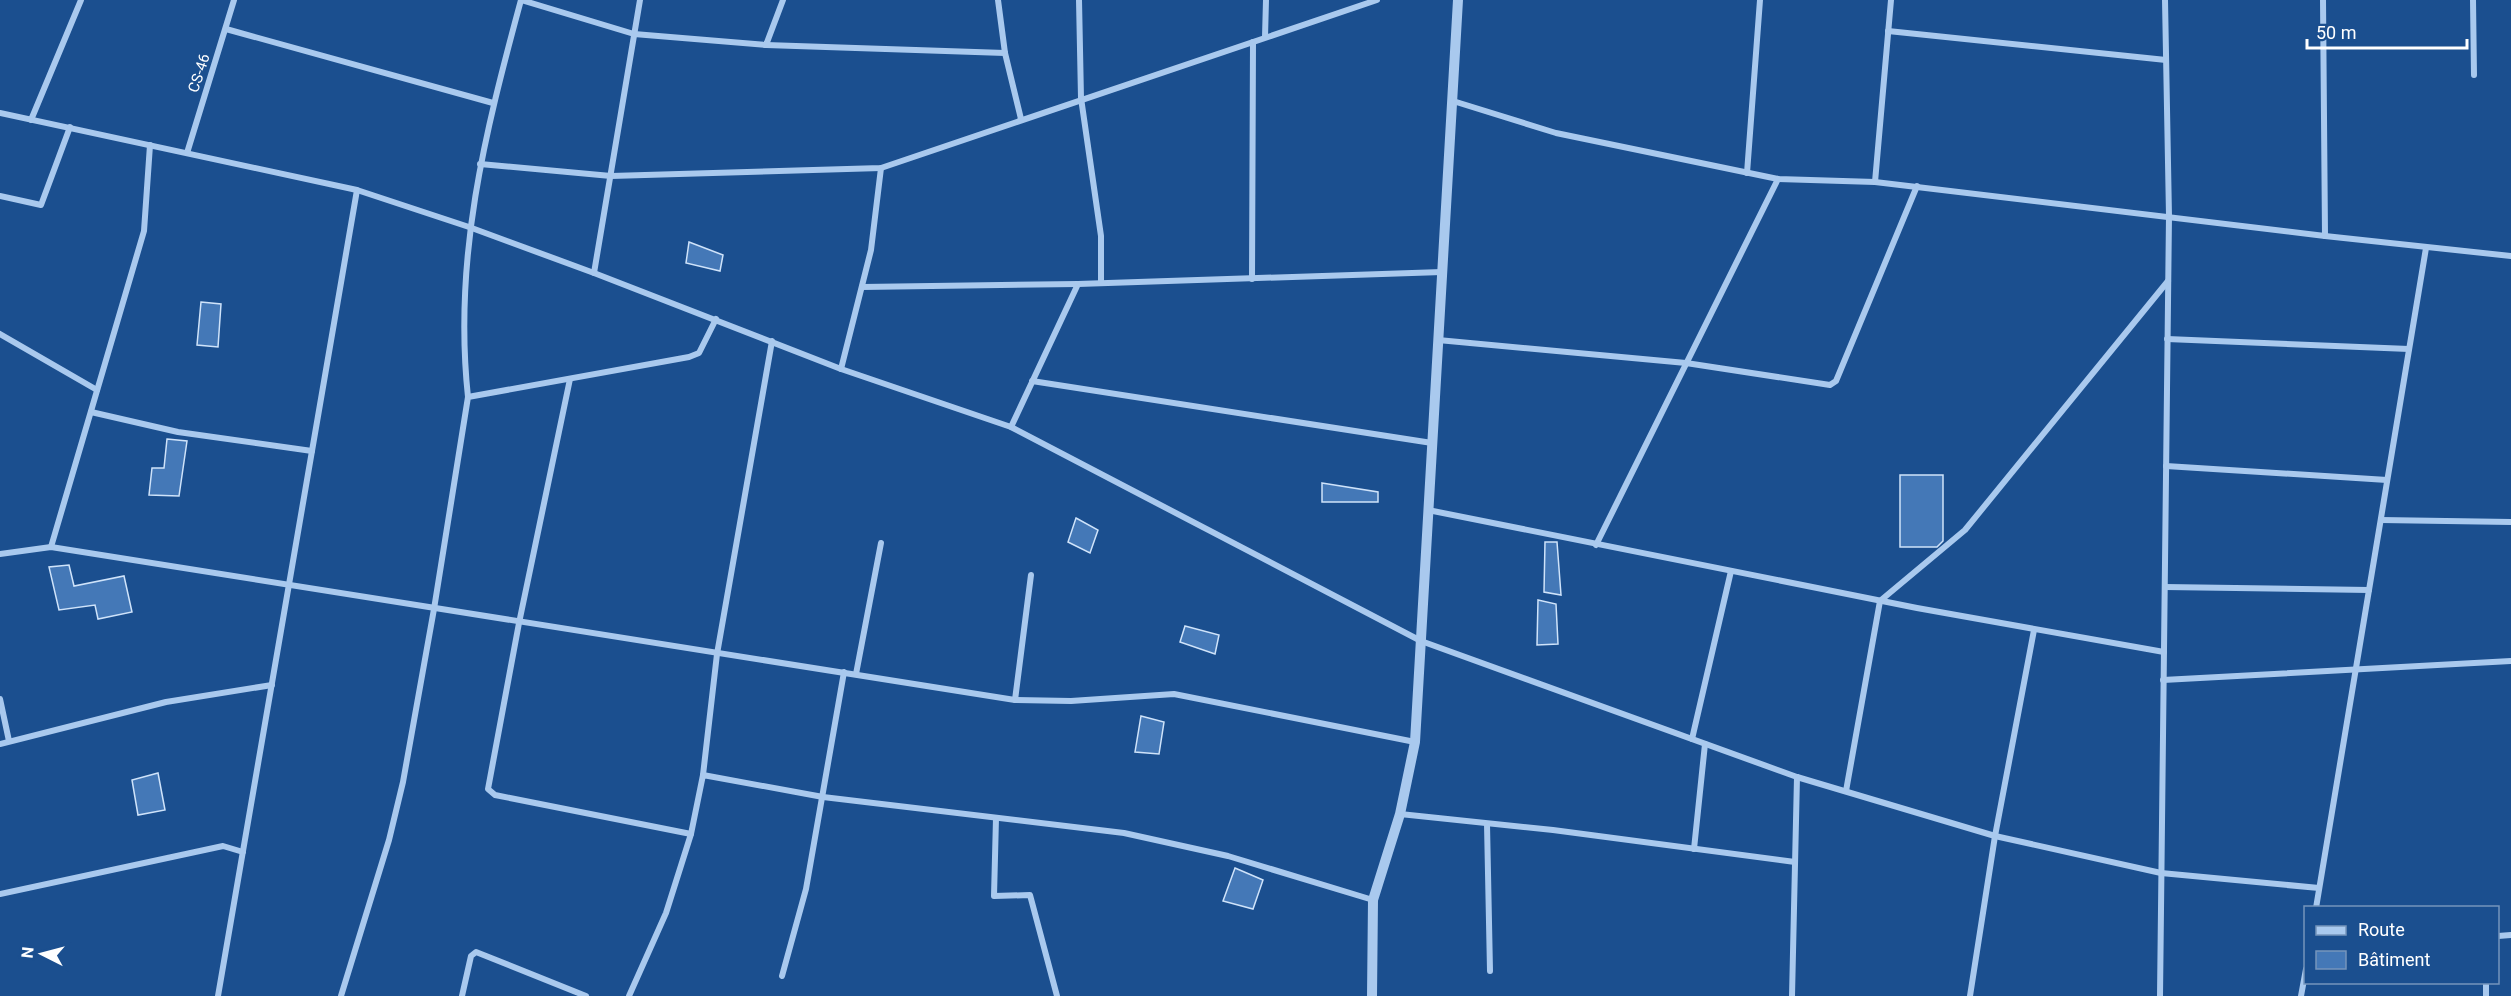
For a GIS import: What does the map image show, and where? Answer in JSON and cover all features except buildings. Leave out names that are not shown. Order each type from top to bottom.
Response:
[{"type":"street","points":[[31,120],[81,0]]},
{"type":"street","name":"CS-46","points":[[187,153],[234,0]]},
{"type":"street","points":[[340,996],[389,840],[434,609],[468,397],[463,327],[469,227],[493,103],[521,0],[633,34],[766,45],[1005,53]]},
{"type":"street","points":[[594,273],[640,0]]},
{"type":"street","points":[[766,45],[783,0]]},
{"type":"street","points":[[998,0],[1005,53],[1021,119]]},
{"type":"street","points":[[1079,0],[1081,98],[1101,236],[1101,283]]},
{"type":"street","points":[[1265,37],[1266,0]]},
{"type":"street","points":[[480,164],[611,176],[881,168],[1081,98],[1377,0]]},
{"type":"street","points":[[1372,996],[1373,900],[1400,814],[1415,742],[1454,101],[1458,0]]},
{"type":"street","points":[[1747,173],[1760,0]]},
{"type":"street","points":[[1875,182],[1891,0]]},
{"type":"street","points":[[2160,996],[2169,216],[2164,0]]},
{"type":"street","points":[[2323,0],[2325,236]]},
{"type":"street","points":[[2473,0],[2474,75]]},
{"type":"street","points":[[226,29],[493,103]]},
{"type":"street","points":[[1888,31],[2166,60]]},
{"type":"street","points":[[1252,279],[1253,42]]},
{"type":"street","points":[[1454,101],[1556,133],[1778,179],[1875,182],[1917,186],[2426,248],[2511,256]]},
{"type":"street","points":[[0,113],[357,190],[469,227],[594,273],[841,369],[1011,427],[1421,641],[1797,777],[1995,836],[2161,873],[2319,888]]},
{"type":"street","points":[[0,196],[41,205],[70,127]]},
{"type":"street","points":[[51,547],[144,231],[150,145]]},
{"type":"street","points":[[841,369],[871,250],[881,168]]},
{"type":"street","points":[[1596,545],[1778,179]]},
{"type":"street","points":[[1438,340],[1686,363],[1830,385],[1836,381],[1917,186]]},
{"type":"street","points":[[218,996],[357,190]]},
{"type":"street","points":[[2316,906],[2354,668],[2426,248]]},
{"type":"street","points":[[862,287],[1078,284],[1442,272]]},
{"type":"street","points":[[1846,791],[1881,600],[1965,530],[2168,281]]},
{"type":"street","points":[[1011,427],[1078,284]]},
{"type":"street","points":[[468,397],[689,357],[699,353],[716,319]]},
{"type":"street","points":[[0,334],[97,390]]},
{"type":"street","points":[[2168,339],[2409,349]]},
{"type":"street","points":[[629,996],[666,913],[691,834],[703,775],[717,654],[772,341]]},
{"type":"street","points":[[570,379],[519,623],[488,789],[495,795],[691,834]]},
{"type":"street","points":[[1032,381],[1432,442]]},
{"type":"street","points":[[91,412],[178,432],[312,451]]},
{"type":"street","points":[[2166,466],[2387,480]]},
{"type":"street","points":[[1428,510],[2034,630],[2164,652]]},
{"type":"street","points":[[2380,520],[2511,522]]},
{"type":"street","points":[[856,674],[881,543]]},
{"type":"street","points":[[0,554],[51,547],[1015,700],[1071,700],[1174,694],[1415,742]]},
{"type":"street","points":[[1692,739],[1731,571]]},
{"type":"street","points":[[1015,700],[1031,575]]},
{"type":"street","points":[[2165,587],[2369,591]]},
{"type":"street","points":[[1970,996],[1995,836],[2034,630]]},
{"type":"street","points":[[2163,680],[2511,661]]},
{"type":"street","points":[[782,976],[806,889],[844,672]]},
{"type":"street","points":[[0,744],[166,702],[272,685]]},
{"type":"street","points":[[0,699],[9,741]]},
{"type":"street","points":[[1694,849],[1705,744]]},
{"type":"street","points":[[703,775],[823,797],[1154,839],[1228,856],[1373,900]]},
{"type":"street","points":[[1792,996],[1797,777]]},
{"type":"street","points":[[1400,814],[1552,830],[1795,862]]},
{"type":"street","points":[[996,818],[994,896],[1030,895],[1058,996]]},
{"type":"street","points":[[1487,824],[1490,971]]},
{"type":"street","points":[[0,894],[223,846],[243,852]]},
{"type":"street","points":[[462,996],[471,956],[476,952],[586,996]]},
{"type":"street","points":[[2301,996],[2304,980]]}]
